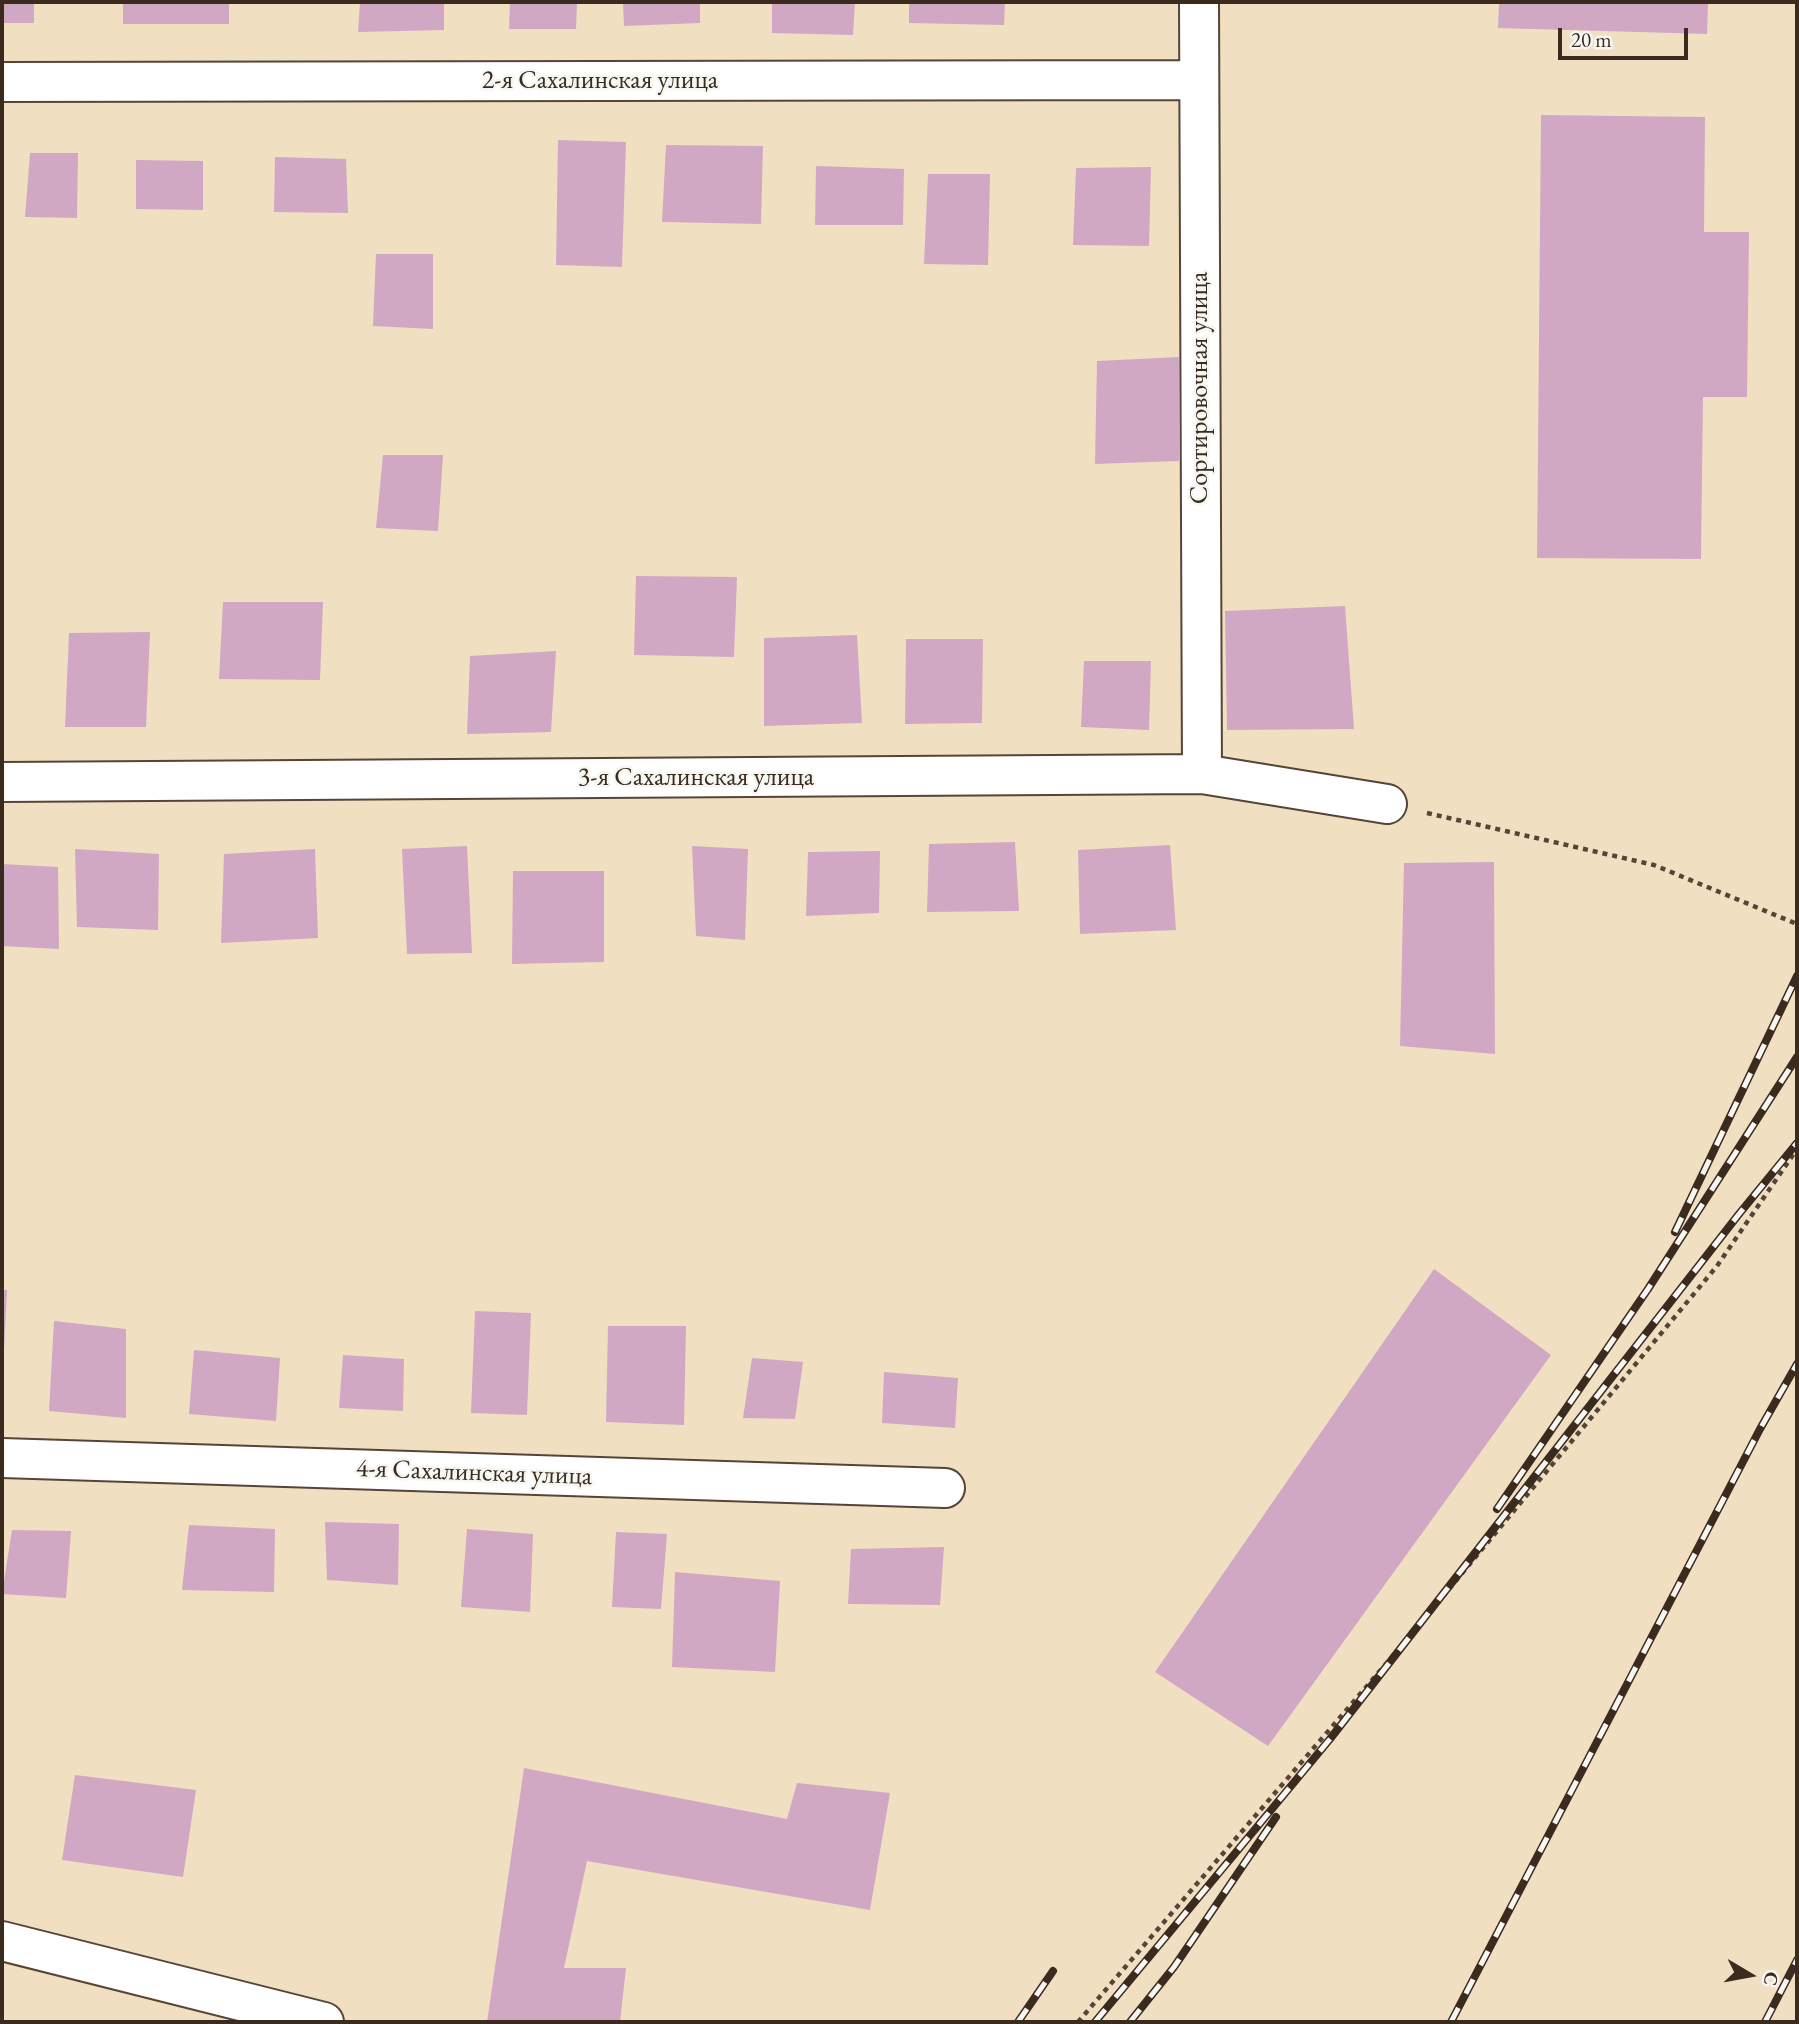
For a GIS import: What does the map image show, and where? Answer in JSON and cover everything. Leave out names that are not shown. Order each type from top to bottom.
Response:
[{"type":"street","name":"Сортировочная улица","points":[[1199,2],[1202,774]]},
{"type":"street","name":"2-я Сахалинская улица","points":[[2,82],[1198,80]]},
{"type":"street","name":"3-я Сахалинская улица","points":[[2,782],[1202,774],[1387,804]]},
{"type":"street","name":"4-я Сахалинская улица","points":[[2,1458],[946,1488]]},
{"type":"street","points":[[2,1941],[324,2022]]},
{"type":"path","points":[[1387,804],[1654,865],[1797,925]]},
{"type":"path","points":[[1078,2022],[1410,1636],[1709,1276],[1797,1149]]},
{"type":"building","points":[[2,2],[34,2],[34,23],[2,23]]},
{"type":"building","points":[[123,2],[229,2],[229,24],[123,24]]},
{"type":"building","points":[[360,2],[444,2],[444,30],[358,32]]},
{"type":"building","points":[[510,2],[577,2],[576,29],[509,29]]},
{"type":"building","points":[[623,2],[700,2],[700,23],[624,26]]},
{"type":"building","points":[[772,2],[855,2],[853,35],[772,33]]},
{"type":"building","points":[[909,2],[1005,2],[1004,25],[909,23]]},
{"type":"building","points":[[1499,2],[1708,2],[1707,34],[1498,28]]},
{"type":"building","points":[[1541,115],[1705,117],[1704,232],[1749,232],[1747,397],[1703,397],[1701,559],[1537,558]]},
{"type":"building","points":[[558,140],[626,142],[622,267],[556,265]]},
{"type":"building","points":[[666,145],[763,146],[761,224],[662,222]]},
{"type":"building","points":[[30,153],[78,153],[77,218],[25,217]]},
{"type":"building","points":[[275,157],[346,159],[348,213],[274,212]]},
{"type":"building","points":[[136,160],[203,161],[203,210],[136,209]]},
{"type":"building","points":[[816,166],[904,169],[903,225],[815,225]]},
{"type":"building","points":[[1151,167],[1149,246],[1073,245],[1076,168]]},
{"type":"building","points":[[928,174],[990,174],[988,265],[924,264]]},
{"type":"building","points":[[376,254],[433,254],[433,329],[373,326]]},
{"type":"building","points":[[1179,357],[1179,461],[1095,464],[1097,361]]},
{"type":"building","points":[[383,455],[443,455],[438,531],[376,528]]},
{"type":"building","points":[[636,576],[737,577],[734,657],[634,655]]},
{"type":"building","points":[[223,602],[323,602],[320,680],[219,679]]},
{"type":"building","points":[[1345,606],[1354,729],[1227,730],[1225,611]]},
{"type":"building","points":[[150,632],[146,727],[65,727],[69,633]]},
{"type":"building","points":[[857,635],[862,723],[764,726],[764,638]]},
{"type":"building","points":[[906,639],[983,639],[982,723],[905,724]]},
{"type":"building","points":[[556,651],[551,732],[467,734],[470,656]]},
{"type":"building","points":[[1084,661],[1151,661],[1149,730],[1081,727]]},
{"type":"building","points":[[1015,842],[1019,911],[927,912],[929,844]]},
{"type":"building","points":[[1170,845],[1176,930],[1080,934],[1078,850]]},
{"type":"building","points":[[467,846],[472,953],[407,954],[402,849]]},
{"type":"building","points":[[692,846],[748,849],[745,940],[696,936]]},
{"type":"building","points":[[75,849],[159,854],[158,930],[77,927]]},
{"type":"building","points":[[315,849],[318,938],[221,943],[224,854]]},
{"type":"building","points":[[880,851],[879,913],[806,916],[808,852]]},
{"type":"building","points":[[1494,862],[1495,1054],[1400,1046],[1404,863]]},
{"type":"building","points":[[2,864],[58,867],[59,949],[2,946]]},
{"type":"building","points":[[513,871],[604,871],[604,962],[512,964]]},
{"type":"building","points":[[1434,1269],[1551,1355],[1268,1746],[1155,1672]]},
{"type":"building","points":[[2,1290],[7,1290],[4,1351],[2,1351]]},
{"type":"building","points":[[475,1311],[531,1313],[527,1415],[471,1413]]},
{"type":"building","points":[[54,1321],[126,1329],[126,1418],[49,1411]]},
{"type":"building","points":[[608,1326],[686,1326],[684,1425],[606,1422]]},
{"type":"building","points":[[194,1350],[280,1358],[276,1421],[189,1414]]},
{"type":"building","points":[[343,1355],[404,1359],[403,1411],[339,1408]]},
{"type":"building","points":[[752,1358],[803,1362],[795,1419],[743,1418]]},
{"type":"building","points":[[884,1372],[958,1378],[955,1428],[882,1423]]},
{"type":"building","points":[[325,1522],[399,1524],[398,1585],[327,1580]]},
{"type":"building","points":[[189,1525],[275,1529],[274,1592],[182,1590]]},
{"type":"building","points":[[467,1529],[533,1534],[530,1612],[461,1607]]},
{"type":"building","points":[[12,1530],[71,1531],[66,1598],[2,1594]]},
{"type":"building","points":[[616,1532],[667,1534],[661,1609],[612,1607]]},
{"type":"building","points":[[944,1547],[940,1605],[848,1604],[851,1549]]},
{"type":"building","points":[[675,1572],[780,1581],[775,1672],[672,1667]]},
{"type":"building","points":[[524,1768],[787,1819],[797,1783],[890,1793],[870,1910],[587,1861],[564,1968],[626,1968],[620,2022],[487,2022]]},
{"type":"building","points":[[75,1775],[196,1790],[183,1877],[62,1860]]},
{"type":"railway","points":[[1675,1232],[1797,976]]},
{"type":"railway","points":[[1497,1509],[1648,1289],[1797,1057]]},
{"type":"railway","points":[[1095,2022],[1330,1739],[1797,1143]]},
{"type":"railway","points":[[1451,2022],[1760,1429],[1797,1364]]},
{"type":"railway","points":[[1130,2022],[1174,1967],[1276,1817]]},
{"type":"railway","points":[[1765,2022],[1797,1960]]},
{"type":"railway","points":[[1018,2022],[1053,1971]]}]
